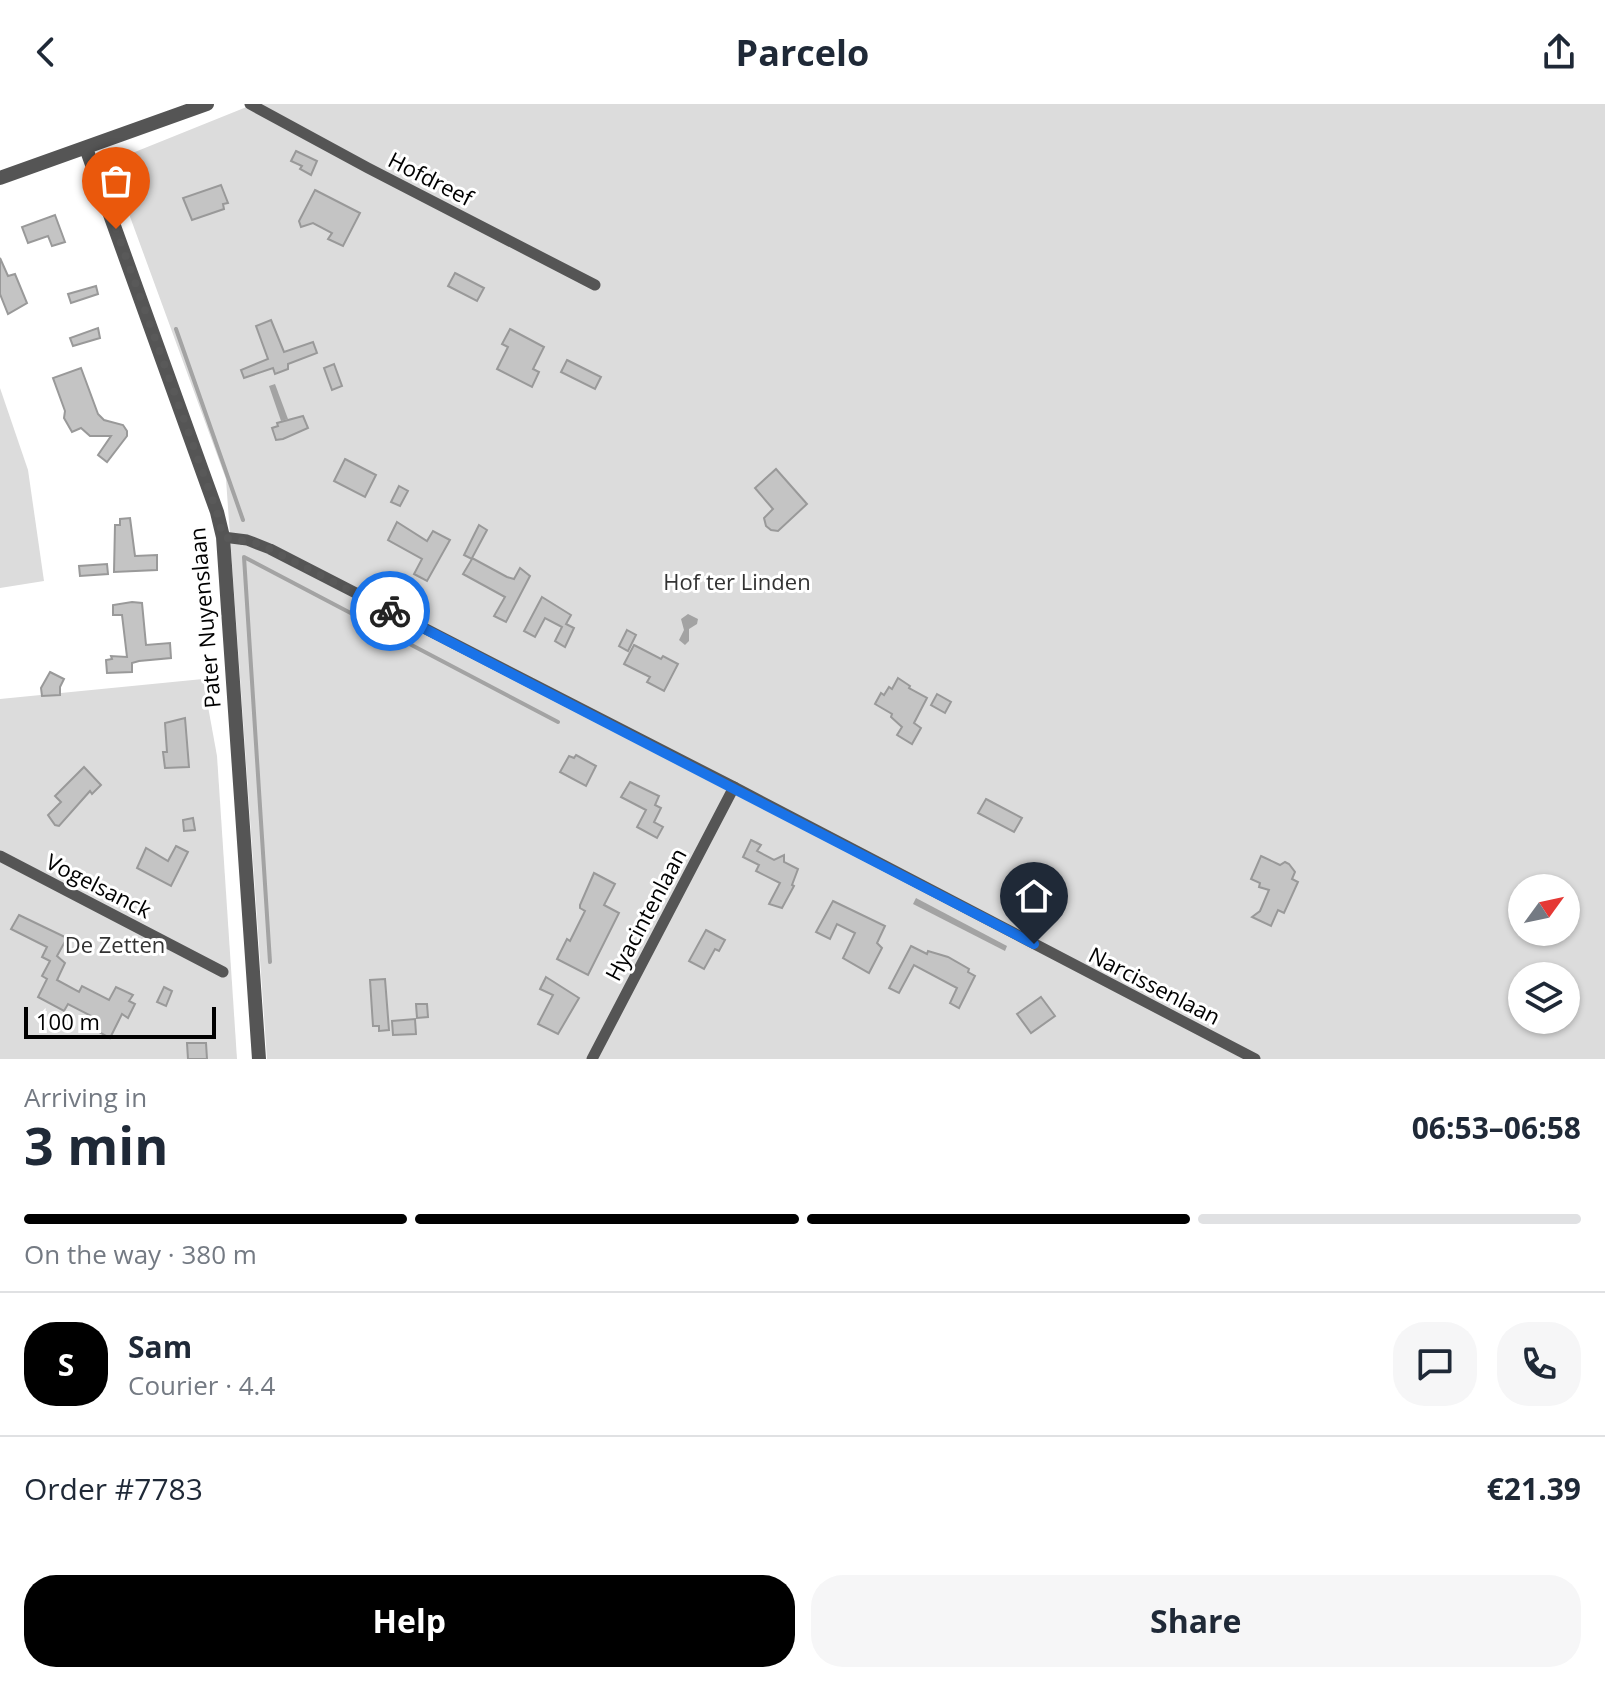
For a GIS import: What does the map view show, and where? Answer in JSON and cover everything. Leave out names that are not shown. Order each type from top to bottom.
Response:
[{"type":"street","points":[[0,178],[207,104]]},
{"type":"street","name":"Hofdreef","points":[[250,104],[595,285]]},
{"type":"street","name":"Pater Nuyenslaan","points":[[86,148],[217,512],[223,537],[259,1059]]},
{"type":"street","name":"Narcissenlaan","points":[[223,537],[247,540],[270,549],[1255,1059]]},
{"type":"street","name":"Hyacintenlaan","points":[[592,1059],[734,787]]},
{"type":"street","name":"Vogelsanck","points":[[0,856],[223,972]]},
{"type":"green space","name":"Hof ter Linden","points":[[254,104],[1605,104],[1605,1059],[267,1059],[226,479],[110,162]]},
{"type":"green space","points":[[0,388],[28,470],[44,581],[0,588]]},
{"type":"green space","name":"De Zetten","points":[[203,679],[217,756],[237,1059],[0,1059],[0,699]]},
{"type":"shaded area","points":[[275,384],[288,419],[281,421],[269,386]]},
{"type":"shaded area","points":[[688,614],[698,619],[697,624],[689,629],[689,641],[685,645],[679,640],[684,630],[681,619]]},
{"type":"shaded area","points":[[916,898],[1007,946],[1005,951],[913,904]]},
{"type":"building","points":[[296,151],[317,161],[311,175],[291,161]]},
{"type":"building","points":[[221,185],[228,203],[223,204],[224,209],[192,220],[183,198]]},
{"type":"building","points":[[315,190],[360,213],[343,246],[328,239],[332,233],[313,223],[301,227],[299,221]]},
{"type":"building","points":[[55,215],[65,242],[52,246],[48,236],[28,243],[22,227]]},
{"type":"building","points":[[0,258],[8,276],[15,274],[27,303],[8,314],[0,294]]},
{"type":"building","points":[[455,273],[484,288],[477,301],[448,286]]},
{"type":"building","points":[[96,286],[98,294],[71,303],[68,294]]},
{"type":"building","points":[[271,320],[284,352],[313,342],[317,353],[288,364],[288,369],[275,374],[273,368],[244,378],[241,370],[268,359],[256,326]]},
{"type":"building","points":[[98,328],[100,338],[73,346],[70,338]]},
{"type":"building","points":[[510,329],[544,347],[533,369],[539,372],[532,387],[497,369],[508,347],[502,344]]},
{"type":"building","points":[[567,360],[601,377],[595,389],[561,372]]},
{"type":"building","points":[[334,364],[342,386],[332,390],[324,368]]},
{"type":"building","points":[[81,368],[98,414],[104,420],[123,425],[127,431],[127,436],[107,462],[98,455],[111,436],[90,436],[81,428],[72,432],[64,418],[65,411],[53,378]]},
{"type":"building","points":[[303,416],[308,428],[276,440],[272,428],[278,426],[277,423]]},
{"type":"building","points":[[345,459],[376,475],[365,497],[334,481]]},
{"type":"building","points":[[776,469],[807,504],[778,531],[766,526],[764,518],[773,509],[755,488]]},
{"type":"building","points":[[399,486],[408,491],[400,506],[391,502]]},
{"type":"building","points":[[130,518],[135,556],[157,555],[157,570],[114,572],[115,525],[120,525],[120,519]]},
{"type":"building","points":[[397,522],[427,541],[433,531],[450,540],[427,581],[414,574],[422,559],[388,540]]},
{"type":"building","points":[[479,525],[487,530],[472,558],[507,577],[514,579],[520,568],[530,576],[506,622],[494,616],[505,597],[463,574],[472,559],[464,555]]},
{"type":"building","points":[[107,564],[108,574],[80,576],[79,566]]},
{"type":"building","points":[[542,597],[571,615],[566,624],[574,628],[565,647],[555,641],[562,627],[545,618],[535,637],[524,631]]},
{"type":"building","points":[[142,603],[146,645],[170,643],[171,658],[132,663],[132,672],[107,673],[106,660],[112,659],[111,656],[127,657],[122,615],[113,615],[113,605]]},
{"type":"building","points":[[627,630],[636,635],[628,651],[619,646]]},
{"type":"building","points":[[634,645],[678,664],[664,691],[647,682],[650,677],[624,664]]},
{"type":"building","points":[[50,672],[64,679],[60,695],[42,696],[41,688]]},
{"type":"building","points":[[898,678],[927,698],[914,723],[921,728],[912,744],[897,735],[902,727],[891,717],[892,714],[875,704],[881,693],[884,695],[889,687],[892,689]]},
{"type":"building","points":[[937,694],[951,702],[945,713],[931,705]]},
{"type":"building","points":[[185,718],[189,767],[165,768],[165,723]]},
{"type":"building","points":[[576,755],[596,766],[586,786],[560,772],[569,756],[574,758]]},
{"type":"building","points":[[84,767],[101,785],[92,794],[90,791],[59,826],[55,825],[48,815],[61,802],[55,796]]},
{"type":"building","points":[[630,782],[659,796],[655,805],[661,808],[654,822],[663,827],[657,838],[637,827],[646,810],[621,797]]},
{"type":"building","points":[[986,799],[1022,818],[1014,832],[978,813]]},
{"type":"building","points":[[193,818],[195,830],[184,831],[183,820]]},
{"type":"building","points":[[751,840],[761,845],[757,851],[774,860],[784,855],[784,862],[798,869],[794,886],[782,908],[769,904],[780,883],[756,871],[759,865],[743,857]]},
{"type":"building","points":[[176,846],[188,852],[171,886],[137,868],[146,848],[168,861]]},
{"type":"building","points":[[1261,856],[1280,865],[1285,862],[1289,864],[1295,872],[1292,879],[1298,882],[1284,913],[1278,910],[1271,926],[1252,917],[1260,911],[1269,890],[1259,887],[1260,883],[1251,879]]},
{"type":"building","points":[[594,873],[615,884],[604,905],[619,913],[588,975],[557,959],[585,911],[580,905]]},
{"type":"building","points":[[833,901],[885,926],[877,943],[882,948],[869,973],[843,958],[855,933],[837,924],[830,939],[816,932]]},
{"type":"building","points":[[19,915],[67,938],[57,956],[65,963],[57,980],[79,992],[82,986],[109,1000],[116,987],[133,995],[129,1001],[135,1004],[128,1018],[122,1014],[110,1038],[94,1029],[99,1020],[68,1004],[64,1011],[38,997],[47,979],[42,976],[50,961],[42,957],[47,947],[11,929]]},
{"type":"building","points":[[706,930],[725,940],[719,951],[715,949],[704,969],[689,961]]},
{"type":"building","points":[[911,946],[927,954],[928,951],[948,957],[975,976],[959,1008],[950,1003],[957,988],[914,965],[899,993],[889,988]]},
{"type":"building","points":[[546,977],[579,998],[558,1034],[538,1024],[553,995],[540,989]]},
{"type":"building","points":[[385,979],[389,1030],[379,1031],[379,1026],[373,1026],[370,980]]},
{"type":"building","points":[[164,987],[172,991],[166,1006],[157,1002]]},
{"type":"building","points":[[1041,997],[1055,1016],[1031,1033],[1017,1014]]},
{"type":"building","points":[[416,1004],[427,1004],[428,1017],[417,1018]]},
{"type":"building","points":[[415,1019],[416,1034],[393,1035],[392,1021]]},
{"type":"building","points":[[187,1043],[206,1043],[207,1059],[188,1059]]},
{"type":"waterway","points":[[176,329],[243,520]]},
{"type":"waterway","points":[[270,962],[244,557],[558,722]]},
{"type":"way so far","points":[[116,229],[217,512],[223,537],[260,544],[390,611]]},
{"type":"route","points":[[390,611],[1034,944]]}]
